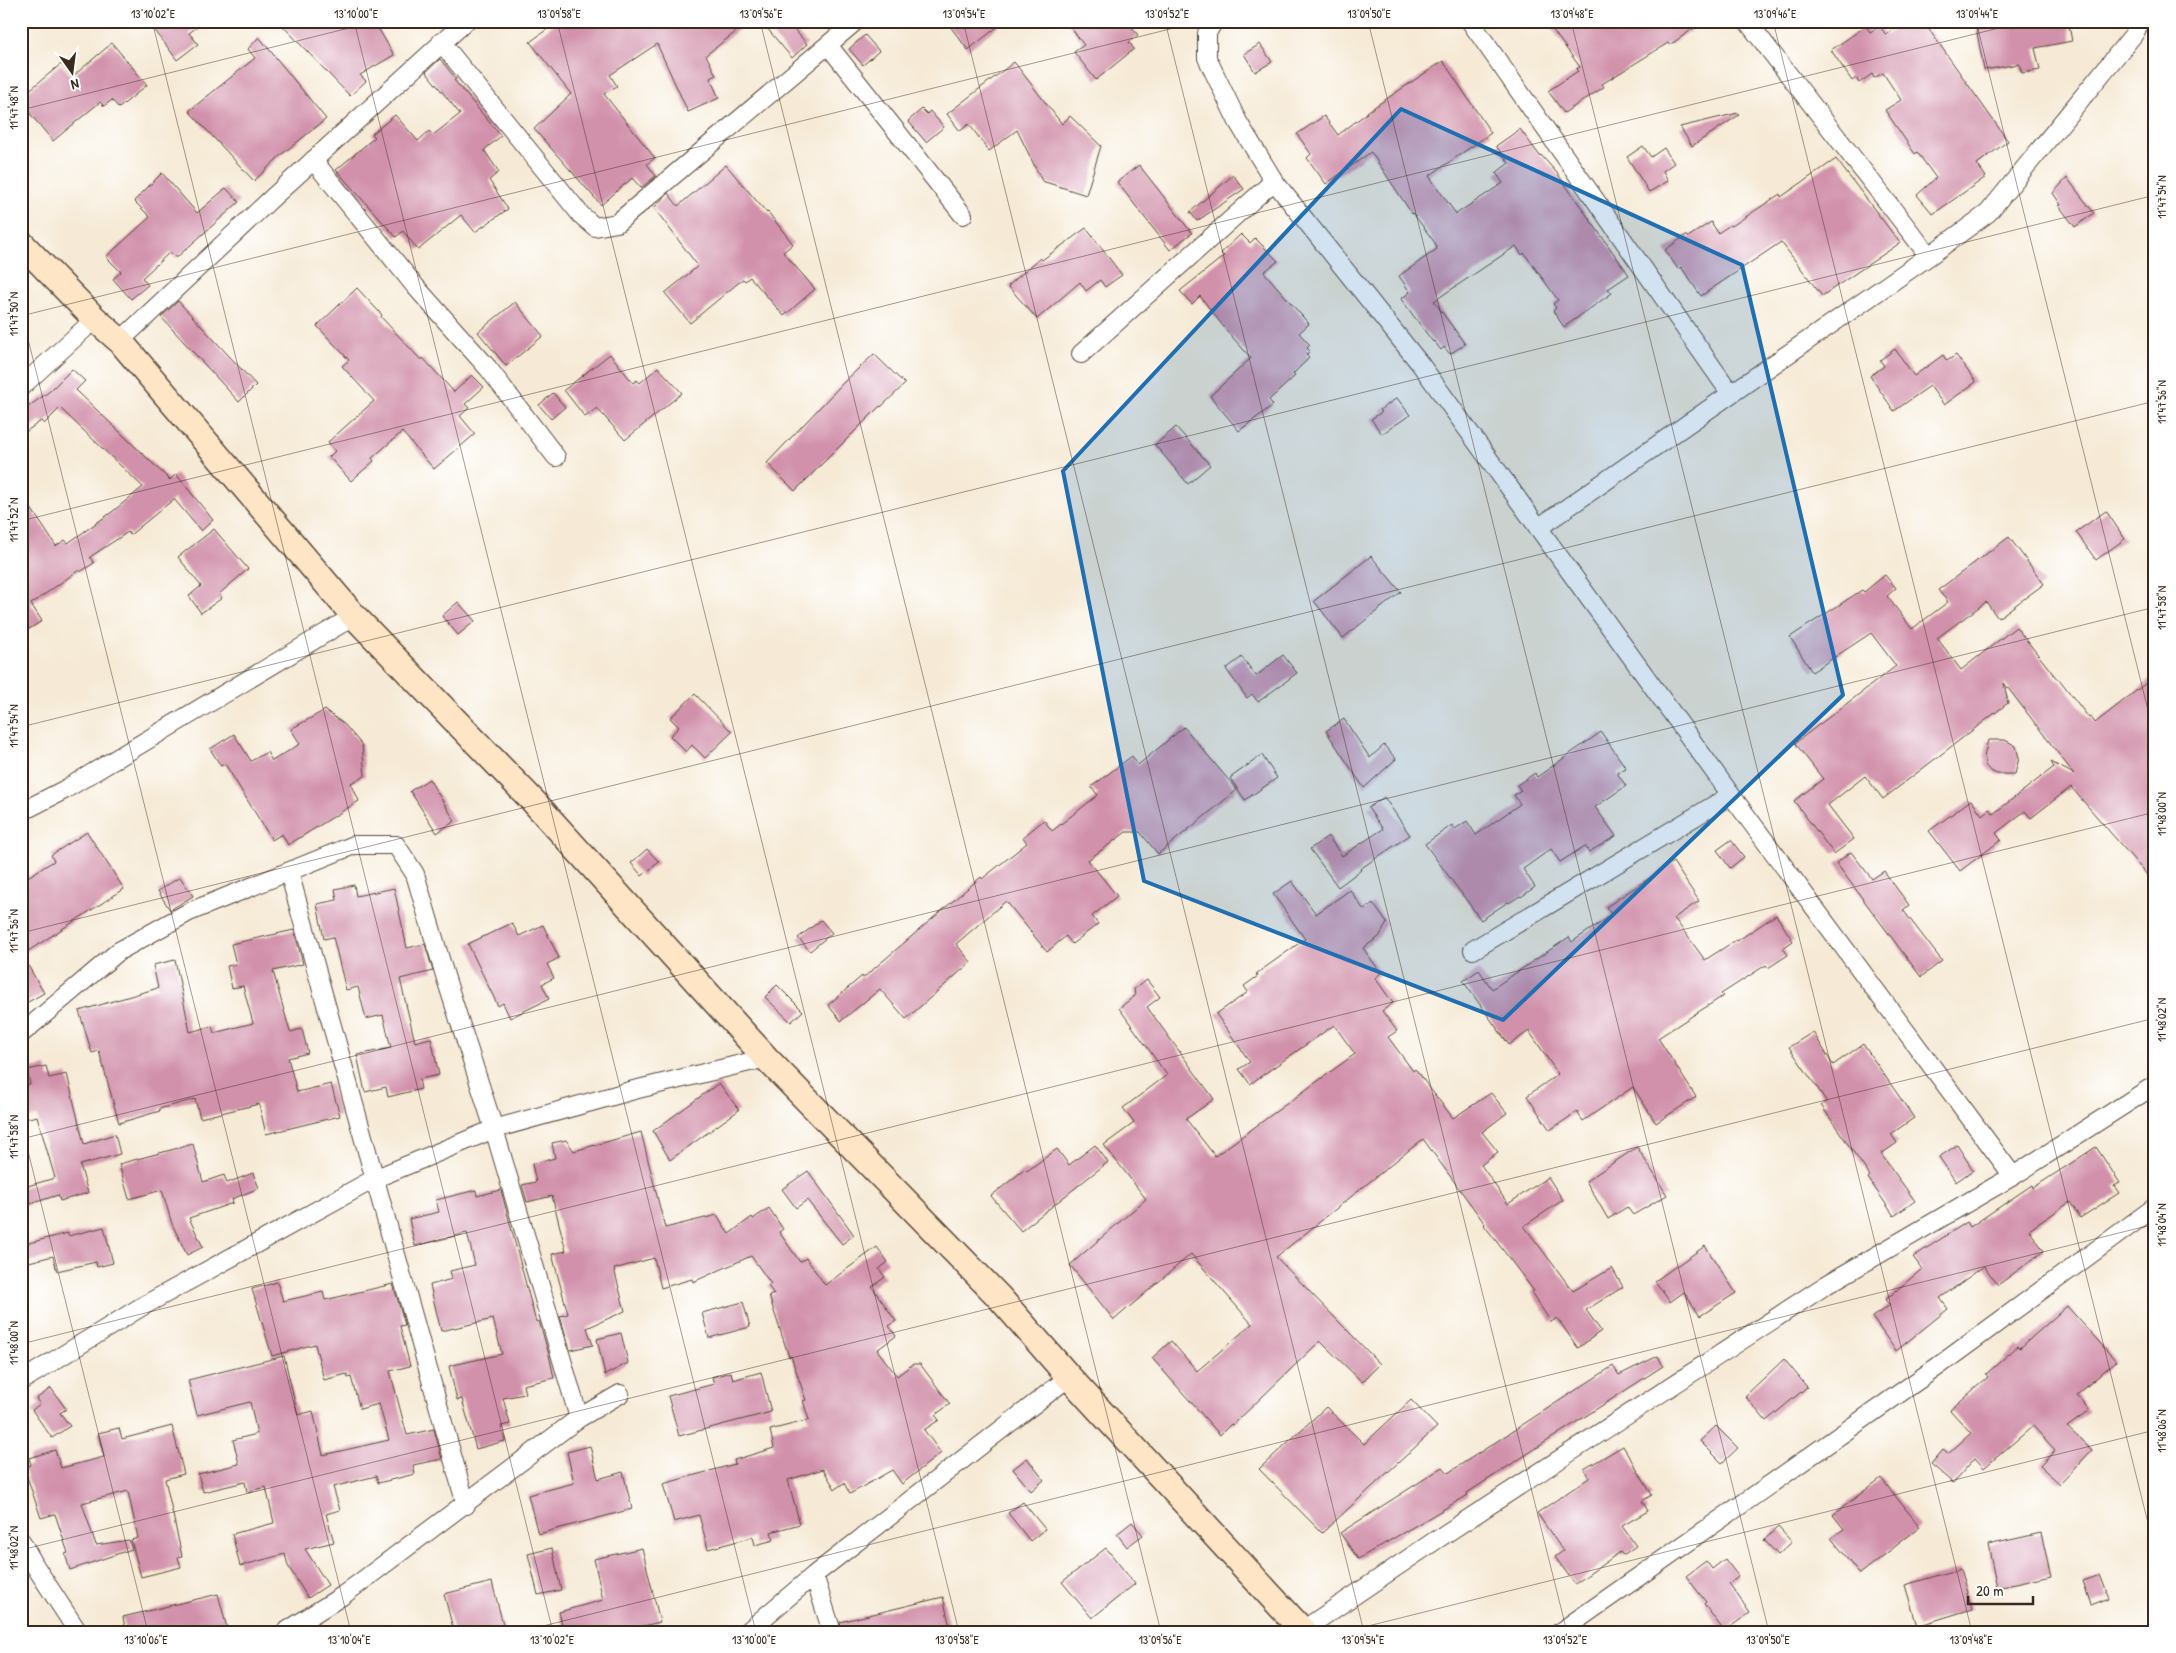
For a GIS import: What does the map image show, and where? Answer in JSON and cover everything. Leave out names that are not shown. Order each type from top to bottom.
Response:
[{"type":"street","points":[[120,341],[313,160],[466,21]]},
{"type":"street","points":[[441,42],[581,215],[595,227],[617,222],[856,21]]},
{"type":"street","points":[[1214,21],[1207,33],[1207,58],[1238,122],[1274,181],[1421,365],[1731,795],[2012,1176]]},
{"type":"street","points":[[1470,21],[1730,394]]},
{"type":"street","points":[[1747,21],[1929,256]]},
{"type":"street","points":[[1538,528],[1988,213],[2134,34],[2141,21]]},
{"type":"street","points":[[828,45],[963,215]]},
{"type":"street","points":[[313,160],[415,286],[488,368],[556,457]]},
{"type":"street","points":[[1081,354],[1274,181]]},
{"type":"street","points":[[21,243],[95,319],[120,341],[354,616],[534,802],[766,1058],[999,1297],[1069,1377],[1304,1631],[1436,1540],[1826,1285],[2012,1176],[2155,1085]]},
{"type":"street","points":[[21,386],[95,319]]},
{"type":"street","points":[[21,812],[64,790],[354,616]]},
{"type":"street","points":[[1473,950],[1731,795]]},
{"type":"street","points":[[21,1034],[119,951],[189,912],[354,845],[396,845],[415,874],[494,1128],[579,1418]]},
{"type":"street","points":[[289,872],[466,1505]]},
{"type":"street","points":[[21,1381],[140,1307],[374,1179],[494,1128],[634,1090],[766,1058]]},
{"type":"street","points":[[1560,1632],[1937,1367],[2155,1208]]},
{"type":"street","points":[[747,1632],[814,1575],[1069,1377]]},
{"type":"street","points":[[285,1632],[342,1596],[466,1505],[579,1418],[620,1394]]},
{"type":"street","points":[[21,1541],[78,1632]]},
{"type":"street","points":[[814,1575],[832,1632]]},
{"type":"highlighted area","points":[[1401,109],[1742,265],[1843,695],[1503,1020],[1144,881],[1063,471]]},
{"type":"building","points":[[148,21],[205,21],[189,33],[198,44],[177,60]]},
{"type":"building","points":[[278,21],[374,21],[394,55],[360,75],[366,81],[350,96]]},
{"type":"building","points":[[558,21],[750,21],[706,55],[716,75],[710,78],[719,98],[688,112],[657,44],[610,75],[617,86],[604,94],[655,158],[647,164],[656,176],[641,188],[632,178],[601,205],[534,129],[571,94],[530,42]]},
{"type":"building","points":[[761,21],[787,21],[807,44],[792,58]]},
{"type":"building","points":[[946,21],[1005,21],[968,50]]},
{"type":"building","points":[[1066,21],[1127,21],[1138,35],[1129,42],[1134,49],[1096,80],[1074,52],[1084,45]]},
{"type":"building","points":[[1546,21],[1704,21],[1670,45],[1668,43],[1602,84],[1604,87],[1564,113],[1548,91],[1578,71],[1576,69],[1580,67]]},
{"type":"building","points":[[1906,21],[1923,21],[2008,141],[1977,164],[1986,177],[1933,214],[1917,195],[1936,178],[1917,152],[1915,154],[1885,110],[1901,100],[1883,73],[1874,78],[1872,74],[1859,83],[1856,78],[1852,81],[1831,50],[1866,26],[1870,32],[1880,26],[1886,35]]},
{"type":"building","points":[[1975,21],[2068,21],[2072,41],[2035,48],[2040,70],[2022,73],[2019,64],[1984,70]]},
{"type":"building","points":[[865,35],[879,51],[863,65],[849,49]]},
{"type":"building","points":[[259,37],[326,119],[281,155],[254,181],[189,111],[255,58],[248,49]]},
{"type":"building","points":[[112,43],[147,85],[119,108],[112,100],[104,106],[100,102],[53,141],[21,103],[21,97],[61,64],[72,77]]},
{"type":"building","points":[[1260,44],[1272,62],[1255,72],[1244,54]]},
{"type":"building","points":[[440,59],[456,79],[454,80],[501,136],[484,150],[499,172],[489,180],[508,209],[475,232],[461,215],[418,250],[403,231],[396,237],[336,170],[375,137],[372,134],[395,115],[418,141],[429,131],[433,135],[460,114],[426,72]]},
{"type":"building","points":[[1443,61],[1491,133],[1429,176],[1456,214],[1503,183],[1496,173],[1509,163],[1496,146],[1520,129],[1540,156],[1557,173],[1629,275],[1608,289],[1612,293],[1564,327],[1553,311],[1556,308],[1553,304],[1558,300],[1524,253],[1522,255],[1516,246],[1434,301],[1465,344],[1450,354],[1444,347],[1441,350],[1433,342],[1401,299],[1410,292],[1399,276],[1437,249],[1435,243],[1412,214],[1371,152],[1326,184],[1307,158],[1311,154],[1297,134],[1324,116],[1338,135],[1367,112]]},
{"type":"building","points":[[1014,62],[1062,124],[1070,116],[1101,146],[1086,195],[1042,181],[1017,130],[989,151],[969,124],[960,131],[947,114]]},
{"type":"building","points":[[922,109],[927,114],[930,111],[944,127],[926,142],[908,121]]},
{"type":"building","points":[[1738,113],[1739,115],[1692,146],[1680,127]]},
{"type":"building","points":[[1643,146],[1651,157],[1664,148],[1674,163],[1663,171],[1668,181],[1649,192],[1627,157]]},
{"type":"building","points":[[1836,159],[1900,243],[1822,296],[1781,242],[1701,296],[1681,267],[1678,269],[1665,250],[1686,235],[1688,237],[1711,222],[1718,233],[1730,225],[1732,226],[1780,194],[1781,197]]},
{"type":"building","points":[[726,165],[768,212],[793,244],[783,252],[815,289],[784,316],[750,277],[745,281],[743,279],[690,323],[665,293],[698,266],[654,208],[668,193],[678,206]]},
{"type":"building","points":[[1139,165],[1192,233],[1170,250],[1117,182]]},
{"type":"building","points":[[162,173],[197,213],[226,188],[239,202],[176,258],[170,252],[142,278],[148,285],[131,299],[113,279],[121,272],[106,257],[150,217],[134,201]]},
{"type":"building","points":[[1233,175],[1244,189],[1197,221],[1190,212]]},
{"type":"building","points":[[2067,178],[2094,213],[2075,227],[2059,206],[2061,205],[2053,193]]},
{"type":"building","points":[[1086,228],[1122,275],[1105,287],[1100,280],[1086,291],[1080,282],[1037,319],[1008,286],[1040,258],[1042,260]]},
{"type":"building","points":[[1241,234],[1250,243],[1255,238],[1278,261],[1264,272],[1309,324],[1299,333],[1310,345],[1307,348],[1310,351],[1306,355],[1309,358],[1293,374],[1295,376],[1269,400],[1273,405],[1239,431],[1210,396],[1251,358],[1226,330],[1200,296],[1192,304],[1180,291],[1224,256],[1221,253]]},
{"type":"building","points":[[357,288],[421,360],[423,358],[454,392],[472,375],[484,387],[465,404],[469,408],[460,416],[475,434],[434,469],[402,432],[372,458],[374,461],[351,481],[329,457],[335,451],[328,442],[374,401],[342,366],[349,360],[317,326]]},
{"type":"building","points":[[178,301],[256,385],[239,402],[161,317]]},
{"type":"building","points":[[515,302],[543,336],[506,366],[478,332]]},
{"type":"building","points":[[1895,349],[1914,376],[1943,355],[1947,361],[1956,355],[1976,382],[1944,405],[1930,386],[1894,411],[1870,376],[1884,366],[1880,360]]},
{"type":"building","points":[[610,354],[633,383],[637,380],[640,383],[658,367],[682,393],[625,440],[597,408],[585,417],[564,390]]},
{"type":"building","points":[[874,354],[905,384],[880,406],[795,491],[767,463],[843,383]]},
{"type":"building","points":[[72,369],[85,381],[76,390],[170,480],[176,474],[213,520],[201,531],[174,499],[130,535],[128,532],[90,557],[94,563],[80,572],[79,570],[31,604],[42,621],[21,634],[21,493],[56,546],[65,540],[68,543],[143,487],[60,408],[44,424],[41,421],[21,435],[21,412],[50,391]]},
{"type":"building","points":[[553,393],[565,407],[551,419],[539,405]]},
{"type":"building","points":[[1397,398],[1410,415],[1382,434],[1371,419]]},
{"type":"building","points":[[1176,427],[1210,465],[1188,484],[1155,445]]},
{"type":"building","points":[[2106,511],[2125,539],[2096,560],[2076,532]]},
{"type":"building","points":[[214,529],[248,569],[219,594],[222,598],[201,613],[189,596],[201,586],[178,557]]},
{"type":"building","points":[[2009,537],[2044,584],[1998,618],[1986,602],[1937,638],[1961,670],[2016,627],[2095,723],[2155,676],[2155,884],[2071,787],[2031,818],[2025,811],[1996,833],[2001,840],[1960,871],[1929,831],[1971,800],[1982,815],[1989,809],[1993,814],[2054,767],[2051,762],[2074,774],[2004,683],[2008,703],[1883,799],[1865,776],[1828,805],[1854,839],[1834,854],[1794,801],[1823,779],[1795,743],[1896,666],[1871,633],[1812,672],[1790,637],[1862,590],[1864,592],[1885,575],[1896,588],[1887,596],[1912,629],[1948,602],[1938,590]]},
{"type":"building","points":[[1371,556],[1401,592],[1343,638],[1314,601]]},
{"type":"building","points":[[458,602],[475,621],[458,635],[442,616]]},
{"type":"building","points":[[1283,655],[1297,673],[1258,702],[1252,694],[1247,698],[1226,669],[1242,657],[1256,676]]},
{"type":"building","points":[[695,694],[732,732],[705,758],[692,745],[686,752],[670,736],[679,727],[670,718]]},
{"type":"building","points":[[325,710],[344,724],[362,745],[365,776],[351,783],[359,801],[288,845],[282,834],[272,840],[225,764],[221,766],[210,749],[234,734],[251,761],[267,752],[272,761],[300,744],[291,729]]},
{"type":"building","points":[[1344,719],[1370,758],[1384,745],[1396,759],[1364,788],[1326,731]]},
{"type":"building","points":[[1184,727],[1237,790],[1158,854],[1140,832],[1126,832],[1088,860],[1117,896],[1092,916],[1098,924],[1072,944],[1066,936],[1047,952],[1006,901],[956,944],[971,962],[906,1019],[880,989],[841,1021],[828,1005],[862,976],[863,978],[981,877],[982,879],[1027,843],[1023,837],[1044,820],[1052,831],[1098,795],[1091,787],[1132,756],[1138,765]]},
{"type":"building","points":[[1601,732],[1626,768],[1617,773],[1626,786],[1595,807],[1616,836],[1589,852],[1585,846],[1560,862],[1551,849],[1523,869],[1535,887],[1481,920],[1425,844],[1452,825],[1455,829],[1467,821],[1476,835],[1520,804],[1514,795],[1521,791],[1517,785],[1535,773],[1537,777]]},
{"type":"building","points":[[1988,740],[2005,740],[2016,746],[2019,758],[2015,774],[1997,774],[1990,771],[1985,765],[1984,757]]},
{"type":"building","points":[[1262,755],[1277,778],[1245,800],[1230,778]]},
{"type":"building","points":[[429,779],[455,821],[437,833],[410,791]]},
{"type":"building","points":[[1384,797],[1410,835],[1360,869],[1338,887],[1310,849],[1328,836],[1342,856],[1383,829],[1368,808]]},
{"type":"building","points":[[87,832],[124,889],[22,955],[44,993],[21,1006],[21,881],[54,861],[51,855]]},
{"type":"building","points":[[1731,840],[1744,857],[1730,868],[1717,850]]},
{"type":"building","points":[[647,849],[659,862],[642,876],[631,863]]},
{"type":"building","points":[[1851,852],[1872,879],[1884,871],[1909,905],[1903,910],[1942,961],[1921,977],[1836,863]]},
{"type":"building","points":[[1673,862],[1699,901],[1674,918],[1705,960],[1776,915],[1793,941],[1783,948],[1788,955],[1768,968],[1766,965],[1721,994],[1723,996],[1658,1038],[1696,1097],[1656,1123],[1633,1087],[1583,1121],[1577,1112],[1550,1130],[1527,1096],[1558,1074],[1529,1031],[1509,1045],[1463,981],[1479,970],[1492,989],[1569,937],[1572,942],[1612,915],[1606,907]]},
{"type":"building","points":[[180,877],[193,896],[170,910],[158,891]]},
{"type":"building","points":[[1292,881],[1316,914],[1350,890],[1364,910],[1373,903],[1387,923],[1379,937],[1363,948],[1381,973],[1375,978],[1393,1003],[1382,1011],[1397,1031],[1388,1037],[1413,1071],[1415,1069],[1453,1118],[1491,1093],[1507,1113],[1482,1132],[1498,1152],[1481,1165],[1508,1204],[1548,1177],[1563,1200],[1524,1226],[1573,1291],[1612,1268],[1623,1287],[1586,1310],[1601,1331],[1578,1348],[1557,1318],[1551,1322],[1531,1292],[1534,1291],[1423,1139],[1276,1257],[1380,1364],[1362,1382],[1320,1341],[1233,1425],[1231,1424],[1220,1435],[1152,1358],[1171,1341],[1197,1371],[1252,1324],[1191,1254],[1114,1320],[1070,1265],[1146,1199],[1104,1145],[1134,1123],[1123,1108],[1167,1075],[1119,1008],[1135,996],[1134,989],[1147,980],[1160,997],[1147,1007],[1214,1099],[1186,1119],[1215,1156],[1355,1054],[1334,1025],[1250,1084],[1239,1069],[1250,1062],[1216,1014],[1248,992],[1244,986],[1258,976],[1256,974],[1305,939],[1273,894]]},
{"type":"building","points":[[354,885],[356,896],[394,888],[407,948],[425,944],[433,971],[400,979],[415,1042],[431,1038],[439,1075],[419,1079],[421,1089],[388,1097],[386,1087],[365,1092],[357,1055],[391,1048],[383,1015],[366,1019],[358,987],[346,990],[333,937],[324,939],[317,904],[337,900],[335,889]]},
{"type":"building","points":[[821,920],[832,933],[810,951],[798,938]]},
{"type":"building","points":[[512,923],[519,936],[543,925],[559,958],[547,964],[554,978],[542,984],[549,999],[510,1018],[503,1003],[498,1006],[468,944]]},
{"type":"building","points":[[294,930],[303,964],[273,971],[290,1032],[302,1029],[308,1053],[288,1058],[297,1092],[331,1084],[340,1116],[266,1134],[259,1104],[200,1118],[195,1099],[119,1123],[99,1051],[92,1053],[79,1011],[158,988],[153,965],[175,960],[190,1032],[212,1026],[214,1033],[253,1023],[243,986],[232,988],[227,966],[236,964],[231,944]]},
{"type":"building","points":[[777,985],[803,1011],[791,1022],[765,997]]},
{"type":"building","points":[[1813,1032],[1833,1065],[1863,1044],[1914,1118],[1891,1134],[1897,1143],[1881,1154],[1915,1201],[1894,1216],[1868,1178],[1870,1176],[1821,1105],[1827,1102],[1789,1047]]},
{"type":"building","points":[[46,1066],[49,1078],[67,1074],[84,1144],[115,1134],[120,1154],[80,1165],[88,1193],[60,1201],[58,1195],[21,1207],[21,1188],[55,1178],[37,1116],[21,1120],[21,1086],[30,1084],[27,1070]]},
{"type":"building","points":[[719,1083],[739,1110],[670,1160],[653,1131]]},
{"type":"building","points":[[641,1132],[665,1228],[717,1215],[729,1234],[752,1217],[753,1219],[769,1208],[783,1229],[779,1232],[800,1262],[806,1258],[825,1285],[877,1247],[888,1262],[879,1269],[885,1277],[872,1287],[896,1321],[889,1326],[896,1336],[877,1350],[897,1376],[913,1364],[920,1364],[950,1404],[935,1415],[939,1420],[924,1430],[941,1453],[902,1484],[892,1470],[850,1494],[844,1483],[835,1489],[823,1469],[788,1480],[800,1524],[771,1532],[774,1540],[755,1545],[753,1537],[708,1549],[699,1515],[674,1522],[663,1484],[735,1464],[734,1460],[774,1448],[770,1430],[809,1420],[803,1401],[806,1400],[791,1356],[789,1357],[769,1296],[774,1294],[768,1286],[771,1284],[751,1256],[693,1282],[692,1279],[661,1288],[654,1258],[614,1269],[625,1311],[587,1328],[593,1345],[570,1350],[560,1316],[568,1314],[552,1254],[566,1251],[552,1196],[527,1202],[522,1185],[536,1182],[532,1164],[555,1158],[552,1143],[566,1140],[574,1151]]},
{"type":"building","points":[[193,1144],[203,1182],[224,1175],[227,1183],[253,1173],[259,1188],[232,1199],[233,1203],[189,1218],[203,1247],[187,1255],[172,1224],[162,1190],[129,1199],[119,1164]]},
{"type":"building","points":[[1095,1145],[1108,1162],[1021,1231],[991,1196],[1025,1169],[1027,1171],[1057,1149],[1069,1165]]},
{"type":"building","points":[[1957,1145],[1973,1170],[1956,1182],[1939,1157]]},
{"type":"building","points":[[1637,1147],[1667,1195],[1633,1215],[1627,1207],[1608,1219],[1586,1181]]},
{"type":"building","points":[[2096,1147],[2120,1183],[2114,1186],[2119,1193],[2080,1218],[2070,1202],[2029,1230],[2044,1251],[1998,1285],[1984,1266],[1940,1298],[1948,1309],[1896,1351],[1872,1317],[1890,1305],[1885,1300],[1922,1269],[1913,1257],[1967,1222],[1970,1227],[2032,1185],[2033,1188]]},
{"type":"building","points":[[808,1171],[854,1235],[842,1244],[807,1200],[796,1208],[782,1189]]},
{"type":"building","points":[[476,1190],[477,1196],[501,1190],[536,1322],[539,1321],[554,1378],[523,1385],[525,1394],[503,1398],[510,1424],[501,1426],[505,1441],[476,1449],[462,1399],[457,1400],[449,1366],[502,1354],[493,1319],[441,1331],[430,1285],[452,1279],[450,1271],[475,1265],[467,1233],[415,1246],[409,1219],[439,1212],[436,1200]]},
{"type":"building","points":[[104,1227],[113,1263],[97,1267],[96,1262],[57,1271],[53,1256],[21,1264],[21,1245],[68,1233],[68,1236]]},
{"type":"building","points":[[1705,1246],[1736,1293],[1700,1316],[1684,1292],[1670,1302],[1655,1281]]},
{"type":"building","points":[[277,1282],[283,1301],[323,1292],[325,1300],[393,1284],[405,1325],[400,1326],[410,1366],[390,1371],[407,1435],[434,1429],[442,1459],[413,1465],[415,1474],[378,1483],[376,1476],[333,1487],[340,1510],[326,1514],[334,1542],[305,1549],[328,1585],[308,1598],[288,1566],[285,1554],[240,1566],[232,1534],[274,1523],[266,1487],[247,1492],[245,1482],[203,1492],[198,1474],[239,1464],[233,1440],[257,1434],[250,1402],[197,1415],[188,1380],[284,1356],[298,1415],[313,1411],[323,1455],[389,1440],[379,1404],[360,1409],[351,1377],[348,1378],[347,1374],[324,1380],[315,1344],[272,1356],[252,1289]]},
{"type":"building","points":[[743,1302],[750,1327],[709,1338],[702,1313]]},
{"type":"building","points":[[2067,1306],[2116,1361],[2077,1395],[2089,1411],[2067,1427],[2092,1450],[2060,1484],[2040,1466],[2055,1450],[2033,1426],[1984,1468],[1975,1458],[1953,1483],[1931,1464],[1943,1450],[1948,1454],[1971,1433],[1950,1410],[1988,1377],[1986,1374],[2018,1346],[2020,1348]]},
{"type":"building","points":[[621,1333],[628,1363],[605,1375],[597,1339]]},
{"type":"building","points":[[1658,1356],[1663,1366],[1467,1493],[1468,1495],[1358,1559],[1340,1533],[1443,1467],[1448,1473],[1613,1366],[1619,1375]]},
{"type":"building","points":[[1784,1359],[1807,1387],[1766,1421],[1745,1396]]},
{"type":"building","points":[[731,1372],[733,1380],[761,1372],[771,1412],[679,1436],[668,1396],[714,1384],[712,1377]]},
{"type":"building","points":[[51,1388],[66,1409],[60,1413],[70,1426],[52,1438],[32,1410],[40,1404],[36,1399]]},
{"type":"building","points":[[1411,1400],[1437,1427],[1322,1533],[1259,1469],[1326,1407],[1364,1444]]},
{"type":"building","points":[[172,1426],[184,1474],[165,1479],[182,1556],[178,1557],[181,1567],[141,1577],[131,1540],[138,1538],[128,1491],[82,1503],[96,1545],[129,1540],[132,1549],[70,1570],[65,1554],[68,1553],[55,1514],[41,1518],[24,1468],[31,1465],[29,1458],[55,1450],[61,1468],[104,1457],[98,1433],[119,1428],[122,1439]]},
{"type":"building","points":[[1716,1426],[1738,1448],[1722,1463],[1700,1441]]},
{"type":"building","points":[[590,1446],[598,1479],[623,1472],[632,1509],[538,1534],[528,1495],[574,1483],[567,1452]]},
{"type":"building","points":[[1623,1446],[1652,1495],[1642,1501],[1648,1511],[1622,1526],[1636,1546],[1623,1555],[1620,1552],[1575,1584],[1555,1557],[1563,1551],[1537,1513],[1589,1478],[1584,1469]]},
{"type":"building","points":[[1027,1458],[1044,1480],[1031,1491],[1013,1469]]},
{"type":"building","points":[[1881,1478],[1920,1527],[1860,1574],[1831,1538],[1844,1529],[1833,1515]]},
{"type":"building","points":[[1023,1502],[1045,1529],[1030,1541],[1008,1513]]},
{"type":"building","points":[[1132,1522],[1143,1535],[1127,1547],[1117,1534]]},
{"type":"building","points":[[1778,1527],[1792,1542],[1778,1555],[1764,1540]]},
{"type":"building","points":[[2041,1533],[2051,1576],[1997,1588],[1988,1545]]},
{"type":"building","points":[[552,1548],[561,1590],[538,1595],[528,1554]]},
{"type":"building","points":[[642,1548],[660,1622],[631,1629],[632,1632],[564,1632],[559,1612],[603,1600],[594,1559]]},
{"type":"building","points":[[1106,1548],[1135,1584],[1092,1618],[1062,1582]]},
{"type":"building","points":[[1725,1559],[1738,1576],[1729,1583],[1750,1613],[1724,1631],[1704,1604],[1706,1602],[1686,1576],[1706,1561],[1712,1569]]},
{"type":"building","points":[[1960,1569],[1972,1609],[1917,1626],[1905,1585]]},
{"type":"building","points":[[2100,1575],[2109,1598],[2091,1605],[2083,1581]]},
{"type":"building","points":[[492,1582],[505,1632],[454,1632],[444,1594]]},
{"type":"building","points":[[218,1594],[227,1628],[211,1632],[126,1632],[123,1617]]},
{"type":"building","points":[[943,1597],[951,1632],[842,1632],[840,1622]]}]
